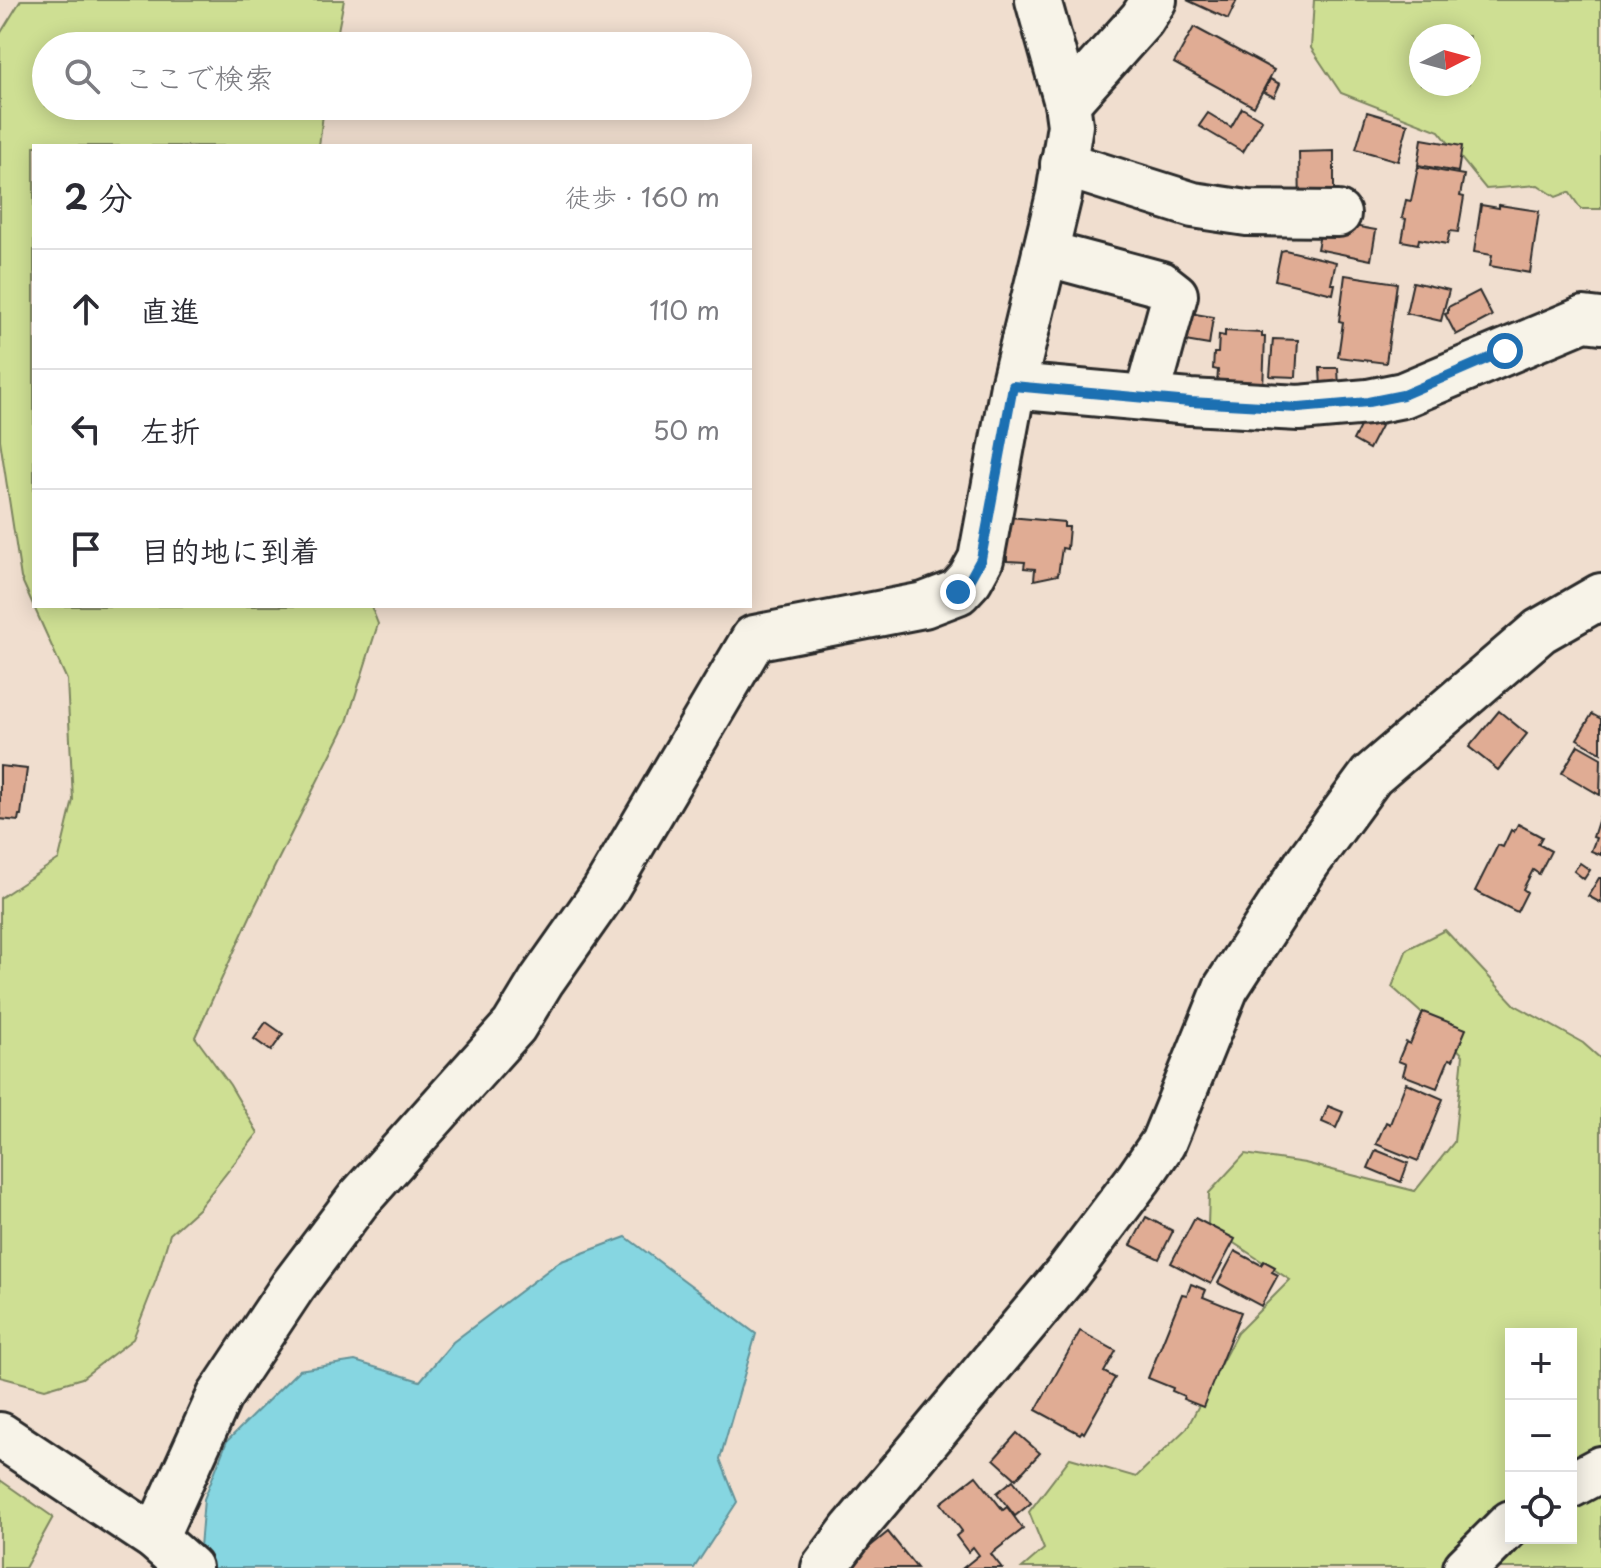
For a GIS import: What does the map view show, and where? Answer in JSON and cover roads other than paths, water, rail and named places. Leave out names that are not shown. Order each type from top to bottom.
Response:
[{"type":"street","points":[[155,1538],[219,1397],[358,1200],[514,1026],[542,980],[604,892],[754,638],[924,605],[958,592],[970,579],[981,559],[1013,386],[1045,253],[1070,125],[1067,103],[1038,0]]},
{"type":"street","points":[[1067,103],[1142,19],[1154,0]]},
{"type":"street","points":[[1063,164],[1193,205],[1247,213],[1338,214]]},
{"type":"street","points":[[1045,253],[1161,284],[1175,295],[1147,397]]},
{"type":"street","points":[[1013,386],[1299,408],[1368,402],[1403,395],[1584,319],[1601,321]]},
{"type":"street","points":[[824,1568],[853,1529],[1068,1272],[1139,1178],[1163,1143],[1226,988],[1308,862],[1371,776],[1540,631],[1601,596]]},
{"type":"street","points":[[0,1435],[155,1538],[189,1568]]},
{"type":"street","points":[[1577,1482],[1601,1469]]},
{"type":"street","points":[[1466,1568],[1505,1529]]},
{"type":"water","points":[[626,1237],[756,1334],[720,1459],[737,1502],[694,1568],[211,1568],[199,1559],[204,1499],[227,1441],[299,1370],[355,1361],[420,1381],[453,1342],[559,1262]]}]
